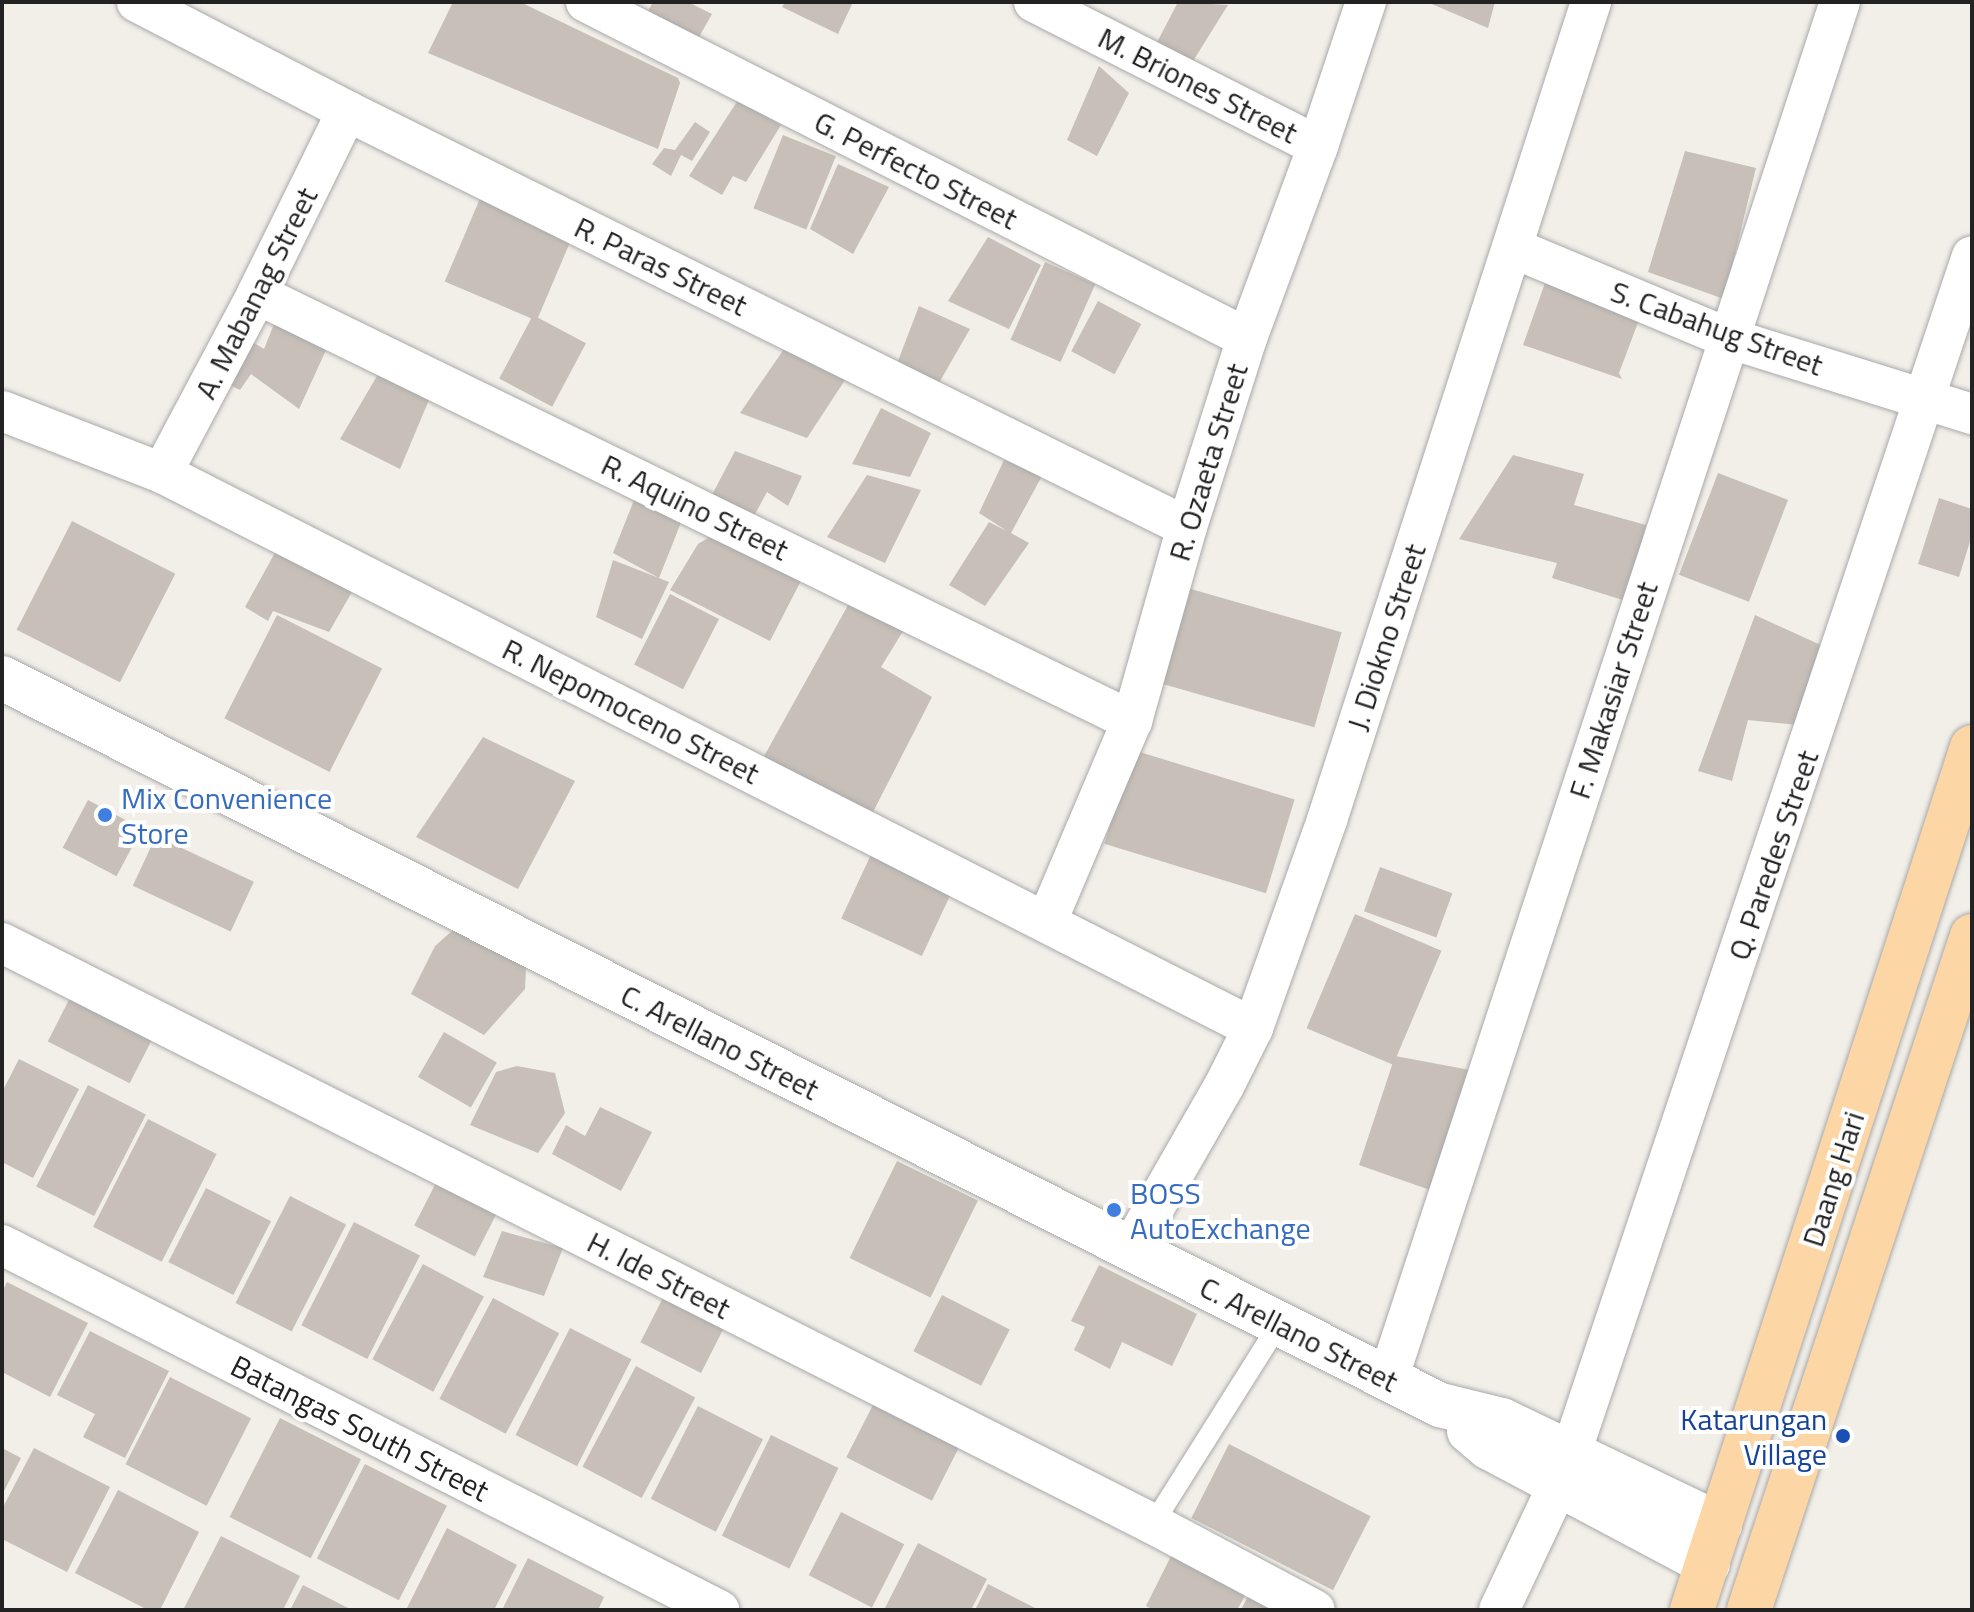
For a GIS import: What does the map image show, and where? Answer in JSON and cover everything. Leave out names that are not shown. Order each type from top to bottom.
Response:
[{"type":"main road","name":"Daang Hari","points":[[1692,1610],[1972,747]]},
{"type":"main road","name":"Daang Hari","points":[[1749,1610],[1972,936]]},
{"type":"street","name":"R. Paras Street","points":[[137,2],[347,111],[1187,527]]},
{"type":"street","name":"G. Perfecto Street","points":[[586,2],[1247,338]]},
{"type":"street","name":"M. Briones Street","points":[[1034,2],[1318,146]]},
{"type":"street","name":"R. Ozaeta Street","points":[[1047,921],[1132,721],[1187,527],[1247,338],[1318,146],[1366,2]]},
{"type":"street","name":"J. Diokno Street","points":[[1130,1250],[1224,1086],[1253,1028],[1327,820],[1591,2]]},
{"type":"street","name":"F. Makasiar Street","points":[[1388,1379],[1840,2]]},
{"type":"street","name":"A. Mabanag Street","points":[[162,473],[257,294],[347,111]]},
{"type":"street","name":"S. Cabahug Street","points":[[1513,248],[1728,338],[1972,414]]},
{"type":"street","name":"Q. Paredes Street","points":[[1565,1468],[1972,256]]},
{"type":"street","name":"R. Aquino Street","points":[[257,294],[1132,721]]},
{"type":"street","name":"R. Nepomoceno Street","points":[[2,411],[162,473],[1253,1028]]},
{"type":"street","name":"C. Arellano Street","points":[[2,678],[1440,1405],[1502,1420],[1565,1468],[1714,1544]]},
{"type":"street","name":"H. Ide Street","points":[[2,943],[1153,1524],[1315,1610]]},
{"type":"street","name":"Batangas South Street","points":[[2,1245],[719,1610]]},
{"type":"street","points":[[1499,1610],[1565,1468]]},
{"type":"lane","points":[[1153,1524],[1279,1324]]},
{"type":"building","points":[[453,2],[520,2],[678,78],[680,83],[658,149],[428,53]]},
{"type":"building","points":[[653,2],[688,2],[712,14],[699,37],[648,11]]},
{"type":"building","points":[[785,2],[853,2],[838,34],[782,7]]},
{"type":"building","points":[[1178,2],[1228,5],[1188,69],[1153,50]]},
{"type":"building","points":[[1427,2],[1495,2],[1488,28]]},
{"type":"building","points":[[1099,66],[1129,93],[1097,156],[1067,140]]},
{"type":"building","points":[[738,100],[781,125],[746,182],[733,176],[722,195],[689,176]]},
{"type":"building","points":[[695,122],[710,132],[692,161],[681,155],[671,176],[652,164],[664,148],[675,150]]},
{"type":"building","points":[[783,135],[836,156],[806,230],[753,208]]},
{"type":"building","points":[[1685,151],[1756,168],[1724,299],[1648,272]]},
{"type":"building","points":[[838,164],[889,187],[853,254],[810,229]]},
{"type":"building","points":[[481,196],[573,235],[537,321],[445,282]]},
{"type":"building","points":[[988,237],[1041,265],[1009,329],[948,301]]},
{"type":"building","points":[[1045,262],[1095,284],[1061,362],[1010,340]]},
{"type":"building","points":[[1546,280],[1639,320],[1619,373],[1622,379],[1523,345]]},
{"type":"building","points":[[1098,301],[1141,324],[1115,374],[1071,351]]},
{"type":"building","points":[[919,306],[970,329],[932,395],[893,374]]},
{"type":"building","points":[[280,309],[333,335],[299,409],[251,374],[240,390],[223,382],[244,337],[264,349]]},
{"type":"building","points":[[533,315],[586,343],[552,407],[499,379]]},
{"type":"building","points":[[784,349],[847,377],[807,438],[740,413]]},
{"type":"building","points":[[384,364],[434,388],[400,469],[340,439]]},
{"type":"building","points":[[881,408],[931,433],[910,477],[852,464]]},
{"type":"building","points":[[735,451],[802,476],[788,506],[767,492],[748,527],[705,508]]},
{"type":"building","points":[[1513,455],[1584,474],[1574,505],[1646,525],[1626,601],[1552,578],[1557,563],[1459,539]]},
{"type":"building","points":[[1004,460],[1042,476],[1011,533],[1029,543],[985,606],[949,585],[989,522],[1007,531],[979,513]]},
{"type":"building","points":[[1718,473],[1788,500],[1749,602],[1679,575]]},
{"type":"building","points":[[867,475],[921,490],[885,563],[827,537]]},
{"type":"building","points":[[636,495],[684,515],[659,578],[613,553]]},
{"type":"building","points":[[1939,498],[1972,509],[1972,535],[1959,577],[1918,564]]},
{"type":"building","points":[[72,521],[175,574],[120,682],[17,630]]},
{"type":"building","points":[[718,532],[805,573],[770,641],[670,590],[698,544]]},
{"type":"building","points":[[277,549],[356,585],[329,632],[273,611],[268,621],[245,607]]},
{"type":"building","points":[[613,560],[669,582],[642,639],[596,617]]},
{"type":"building","points":[[1184,587],[1342,632],[1314,727],[1157,682]]},
{"type":"building","points":[[670,594],[719,619],[683,689],[634,664]]},
{"type":"building","points":[[852,598],[905,628],[881,667],[932,697],[873,812],[763,758]]},
{"type":"building","points":[[277,615],[382,669],[329,772],[224,718]]},
{"type":"building","points":[[1755,615],[1836,652],[1799,725],[1748,720],[1732,781],[1698,771]]},
{"type":"building","points":[[483,737],[575,781],[518,889],[416,837]]},
{"type":"building","points":[[1133,750],[1295,799],[1266,893],[1104,844]]},
{"type":"building","points":[[88,800],[142,829],[117,876],[63,848]]},
{"type":"building","points":[[156,836],[254,882],[231,931],[133,886]]},
{"type":"building","points":[[875,846],[956,884],[922,956],[841,919]]},
{"type":"building","points":[[1380,867],[1452,893],[1436,938],[1364,911]]},
{"type":"building","points":[[1355,914],[1442,951],[1393,1065],[1307,1028]]},
{"type":"building","points":[[461,923],[503,956],[526,967],[525,989],[484,1035],[411,994],[435,946]]},
{"type":"building","points":[[75,988],[157,1030],[130,1083],[48,1041]]},
{"type":"building","points":[[444,1032],[497,1062],[471,1108],[418,1077]]},
{"type":"building","points":[[1395,1056],[1481,1072],[1433,1191],[1359,1165]]},
{"type":"building","points":[[19,1059],[79,1089],[33,1178],[2,1162],[2,1092]]},
{"type":"building","points":[[517,1066],[555,1073],[565,1113],[538,1153],[470,1125],[496,1072]]},
{"type":"building","points":[[88,1085],[146,1115],[94,1216],[36,1187]]},
{"type":"building","points":[[600,1107],[652,1132],[621,1191],[552,1154],[566,1125],[585,1136]]},
{"type":"building","points":[[148,1119],[217,1154],[162,1262],[93,1227]]},
{"type":"building","points":[[897,1161],[978,1200],[931,1298],[850,1258]]},
{"type":"building","points":[[441,1173],[502,1204],[475,1256],[414,1226]]},
{"type":"building","points":[[206,1188],[271,1221],[233,1295],[168,1262]]},
{"type":"building","points":[[290,1196],[346,1225],[292,1332],[236,1303]]},
{"type":"building","points":[[354,1222],[420,1256],[367,1359],[301,1325]]},
{"type":"building","points":[[502,1231],[563,1248],[544,1296],[483,1277]]},
{"type":"building","points":[[423,1264],[484,1296],[433,1392],[372,1359]]},
{"type":"building","points":[[1099,1265],[1197,1314],[1172,1366],[1122,1342],[1110,1369],[1074,1350],[1085,1327],[1071,1321]]},
{"type":"building","points":[[7,1282],[88,1323],[50,1397],[2,1372],[2,1292]]},
{"type":"building","points":[[669,1286],[730,1317],[701,1373],[640,1342]]},
{"type":"building","points":[[942,1295],[1010,1330],[981,1386],[913,1351]]},
{"type":"building","points":[[493,1298],[559,1333],[506,1434],[439,1399]]},
{"type":"building","points":[[570,1328],[631,1359],[577,1466],[516,1435]]},
{"type":"building","points":[[90,1331],[169,1371],[125,1458],[83,1437],[95,1414],[57,1395]]},
{"type":"building","points":[[636,1366],[695,1397],[642,1498],[582,1467]]},
{"type":"building","points":[[170,1377],[251,1418],[207,1506],[126,1464]]},
{"type":"building","points":[[879,1393],[965,1437],[932,1501],[846,1457]]},
{"type":"building","points":[[698,1406],[763,1439],[716,1532],[651,1499]]},
{"type":"building","points":[[280,1418],[361,1459],[311,1558],[230,1517]]},
{"type":"building","points":[[771,1435],[838,1468],[789,1569],[722,1536]]},
{"type":"building","points":[[1229,1444],[1371,1516],[1333,1590],[1191,1518]]},
{"type":"building","points":[[2,1448],[21,1458],[2,1495]]},
{"type":"building","points":[[34,1448],[110,1487],[67,1572],[2,1539],[2,1509]]},
{"type":"building","points":[[365,1464],[447,1506],[399,1600],[317,1558]]},
{"type":"building","points":[[118,1490],[199,1532],[160,1610],[148,1610],[75,1573]]},
{"type":"building","points":[[841,1512],[904,1544],[872,1607],[809,1575]]},
{"type":"building","points":[[447,1528],[517,1565],[494,1610],[406,1610]]},
{"type":"building","points":[[221,1536],[300,1576],[283,1610],[183,1610]]},
{"type":"building","points":[[918,1543],[987,1579],[971,1610],[884,1610]]},
{"type":"building","points":[[1177,1544],[1252,1583],[1237,1610],[1154,1610],[1146,1606]]},
{"type":"building","points":[[528,1558],[604,1597],[598,1610],[502,1610]]},
{"type":"building","points":[[988,1584],[1039,1610],[975,1610]]},
{"type":"building","points":[[303,1585],[352,1610],[290,1610]]},
{"type":"building","points":[[1248,1596],[1276,1610],[1241,1610]]},
{"type":"place","name":"Mix Convenience Store","points":[[105,815]]},
{"type":"place","name":"BOSS AutoExchange","points":[[1114,1210]]},
{"type":"place","name":"Katarungan Village","points":[[1843,1436]]}]
